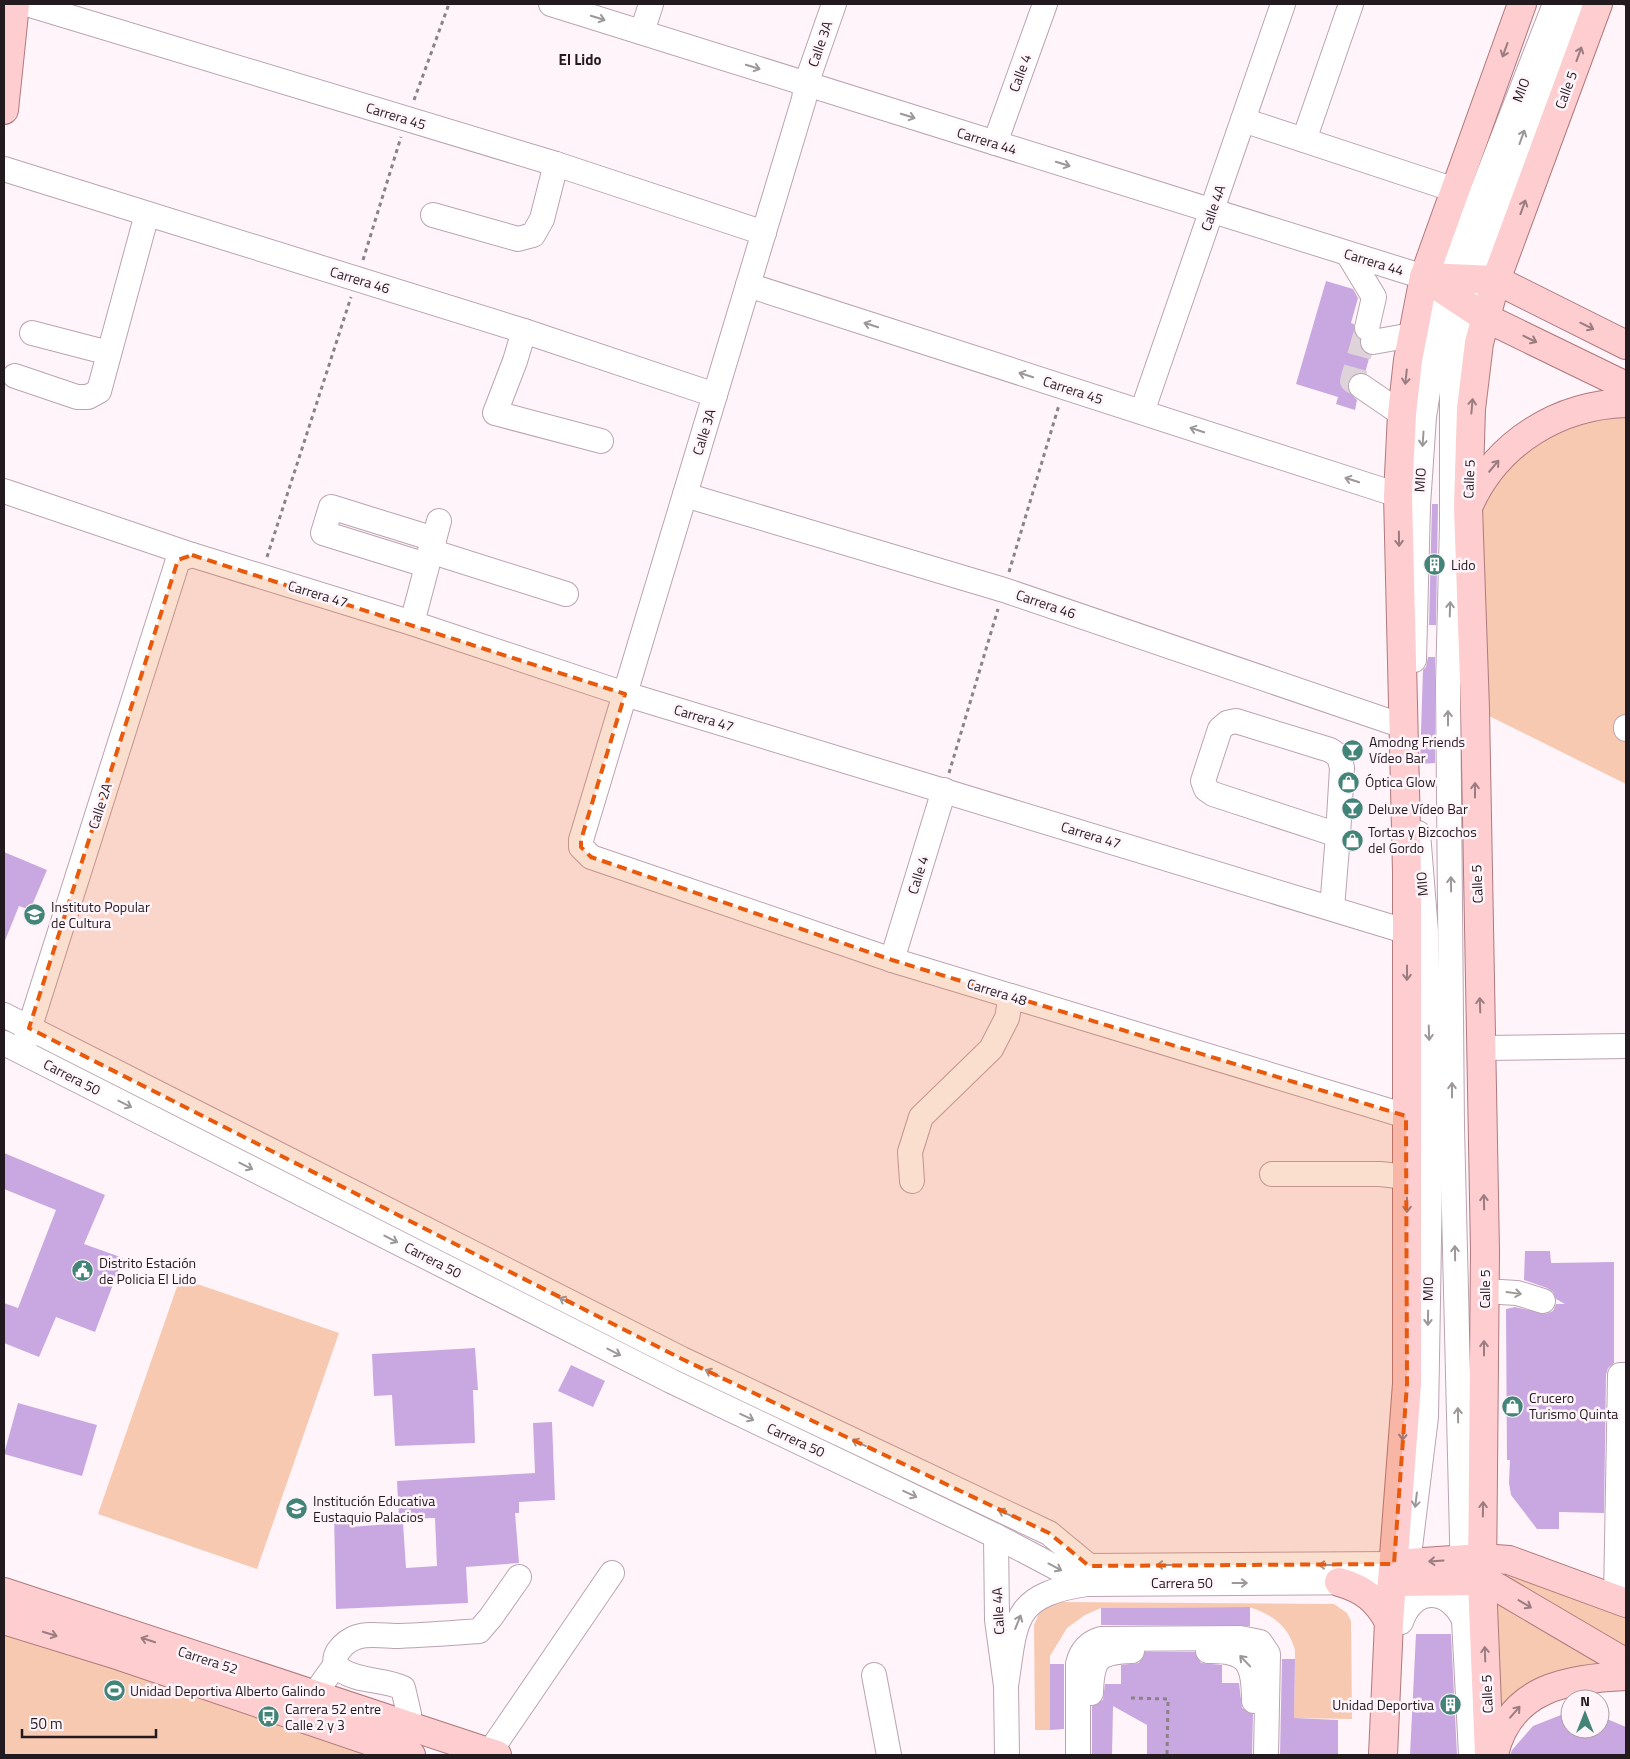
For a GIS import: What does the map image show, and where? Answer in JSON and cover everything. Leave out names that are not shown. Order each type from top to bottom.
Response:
[{"type":"main road","points":[[4,110],[15,4]]},
{"type":"main road","points":[[1383,1755],[1400,1572],[1407,1384],[1406,1116],[1408,932],[1398,495],[1402,414],[1412,335],[1424,277],[1522,4]]},
{"type":"main road","name":"Calle 5","points":[[1491,1755],[1473,1570],[1484,1291],[1481,1048],[1468,507],[1471,409],[1479,343],[1469,292],[1598,4]]},
{"type":"main road","name":"Carrera 44","points":[[1424,277],[1626,345]]},
{"type":"main road","name":"Carrera 44","points":[[1469,292],[1626,386]]},
{"type":"main road","points":[[1468,507],[1477,489],[1494,466],[1512,447],[1535,429],[1578,410],[1600,405],[1626,403]]},
{"type":"main road","name":"Carrera 50","points":[[1400,1572],[1473,1570],[1509,1560],[1611,1597]]},
{"type":"main road","name":"Carrera 50","points":[[1473,1570],[1495,1586],[1626,1663]]},
{"type":"main road","points":[[1339,1582],[1355,1587],[1369,1595],[1395,1622]]},
{"type":"main road","name":"Carrera 52","points":[[4,1592],[493,1754]]},
{"type":"main road","name":"Carrera 52","points":[[4,1620],[120,1656],[411,1755]]},
{"type":"main road","points":[[1491,1755],[1507,1720],[1531,1697],[1546,1689],[1571,1682],[1626,1676]]},
{"type":"street","name":"Carrera 45","points":[[27,4],[556,164],[764,232]]},
{"type":"street","name":"Carrera 44","points":[[551,4],[1424,277]]},
{"type":"street","points":[[642,32],[651,4]]},
{"type":"street","name":"Calle 3A","points":[[591,857],[581,848],[581,840],[764,232],[806,84],[834,4]]},
{"type":"street","name":"Calle 4","points":[[995,143],[1045,4]]},
{"type":"street","name":"Calle 4A","points":[[1142,412],[1283,4]]},
{"type":"street","points":[[1304,140],[1351,4]]},
{"type":"street","name":"MIO","points":[[1469,292],[1461,245],[1555,4]]},
{"type":"street","name":"MIO","points":[[1471,1755],[1464,1620],[1473,1570],[1452,1137],[1448,684],[1452,525],[1452,383],[1457,331],[1469,292],[1571,4]]},
{"type":"street","points":[[1243,120],[1455,190]]},
{"type":"street","points":[[433,215],[518,239],[534,235],[542,219],[556,164]]},
{"type":"street","name":"Carrera 46","points":[[4,169],[524,330],[715,395]]},
{"type":"street","points":[[15,376],[77,397],[88,397],[99,392],[147,214]]},
{"type":"street","points":[[1348,254],[1374,297],[1370,335],[1412,335]]},
{"type":"street","name":"Carrera 45","points":[[748,285],[1398,495]]},
{"type":"street","name":"MIO","points":[[1400,1572],[1426,1416],[1431,1122],[1426,932],[1413,767],[1418,514],[1427,385],[1439,321],[1469,292]]},
{"type":"street","points":[[524,330],[515,361],[494,413],[601,441]]},
{"type":"street","points":[[32,333],[109,353]]},
{"type":"street","points":[[1361,386],[1402,414]]},
{"type":"street","name":"Carrera 47","points":[[4,491],[180,554],[412,623],[625,694],[1408,932]]},
{"type":"street","name":"Carrera 46","points":[[684,495],[1004,590],[1403,726]]},
{"type":"street","points":[[412,623],[432,544],[566,594]]},
{"type":"street","name":"Calle 2A","points":[[13,1047],[29,1028],[180,554]]},
{"type":"street","points":[[1332,908],[1338,835],[1342,768],[1339,756],[1330,750],[1236,721],[1227,723],[1220,729],[1203,781],[1206,789],[1213,794],[1338,835]]},
{"type":"street","name":"Calle 4","points":[[892,960],[944,790]]},
{"type":"street","name":"Carrera 48","points":[[591,857],[892,960],[1406,1116]]},
{"type":"street","points":[[912,1181],[910,1152],[921,1117],[991,1049],[1007,1018],[1011,996]]},
{"type":"street","name":"Carrera 50","points":[[4,1015],[673,1354],[1049,1533],[1089,1566],[1400,1572]]},
{"type":"street","points":[[1481,1048],[1626,1046]]},
{"type":"street","name":"Carrera 50","points":[[13,1047],[672,1381],[996,1536],[1087,1584],[1339,1582],[1400,1572]]},
{"type":"street","points":[[1272,1174],[1380,1174],[1407,1177]]},
{"type":"street","points":[[1484,1291],[1517,1293],[1543,1301]]},
{"type":"street","points":[[1611,1597],[1622,1470],[1620,1375],[1626,1376]]},
{"type":"street","points":[[1607,1513],[1606,1551],[1601,1576],[1611,1597]]},
{"type":"street","name":"Calle 4A","points":[[996,1536],[997,1620],[1006,1686],[1007,1744]]},
{"type":"street","points":[[493,1754],[612,1573]]},
{"type":"street","points":[[406,1726],[408,1708],[403,1688],[393,1683],[366,1679],[342,1671],[336,1664],[335,1658],[342,1645],[358,1637],[432,1635],[479,1631],[519,1577]]},
{"type":"street","name":"Calle 4A","points":[[1006,1686],[1016,1624],[1023,1610],[1050,1592],[1087,1584]]},
{"type":"street","points":[[1395,1755],[1395,1622],[1412,1602],[1423,1596],[1434,1595],[1448,1598],[1458,1608],[1464,1620]]},
{"type":"street","points":[[1086,1754],[1078,1664],[1082,1652],[1090,1644],[1101,1639],[1250,1638],[1260,1642],[1268,1654],[1266,1755]]},
{"type":"street","points":[[1086,1754],[1091,1671],[1097,1660],[1103,1655],[1114,1652],[1227,1651],[1241,1656],[1248,1662],[1254,1675],[1252,1755]]},
{"type":"street","points":[[318,1696],[322,1685],[336,1664]]},
{"type":"street","points":[[874,1675],[889,1755]]},
{"type":"street","points":[[1007,1744],[1022,1755]]},
{"type":"path","points":[[1132,1698],[1168,1699],[1168,1755]]},
{"type":"highlighted area","points":[[192,555],[625,694],[581,840],[581,847],[591,857],[892,960],[1406,1116],[1407,1384],[1394,1564],[1089,1566],[1049,1533],[682,1359],[29,1028],[178,560]]},
{"type":"shaded area","points":[[1626,403],[1626,784],[1475,709],[1477,489],[1507,451]]},
{"type":"shaded area","points":[[180,1278],[339,1333],[257,1569],[98,1514]]},
{"type":"shaded area","points":[[1495,1558],[1626,1603],[1626,1676],[1571,1682],[1499,1737]]},
{"type":"shaded area","points":[[1056,1602],[1334,1604],[1347,1613],[1351,1621],[1352,1719],[1294,1718],[1295,1650],[1292,1641],[1278,1622],[1258,1610],[1249,1607],[1101,1608],[1085,1615],[1067,1628],[1050,1656],[1050,1730],[1035,1730],[1034,1625],[1040,1611]]},
{"type":"shaded area","name":"Unidad Deportiva Alberto Galindo","points":[[4,1620],[411,1755],[4,1755]]},
{"type":"building","points":[[1326,281],[1353,289],[1358,298],[1351,323],[1354,324],[1354,333],[1360,339],[1362,350],[1370,355],[1365,373],[1355,374],[1347,384],[1349,392],[1357,400],[1355,410],[1336,404],[1338,397],[1296,384]]},
{"type":"building","points":[[1432,504],[1438,504],[1436,625],[1429,625]]},
{"type":"building","points":[[1428,657],[1435,657],[1435,763],[1420,764],[1423,670],[1426,667]]},
{"type":"building","points":[[4,852],[47,870],[30,910],[19,906],[4,943]]},
{"type":"building","points":[[4,1153],[105,1195],[84,1244],[123,1258],[95,1332],[56,1317],[39,1357],[4,1343],[4,1303],[18,1308],[56,1210],[4,1189]]},
{"type":"building","points":[[1525,1251],[1550,1251],[1551,1263],[1614,1262],[1614,1363],[1608,1368],[1606,1375],[1604,1513],[1559,1512],[1559,1529],[1537,1529],[1511,1495],[1509,1483],[1510,1460],[1507,1460],[1506,1309],[1515,1307],[1546,1314],[1553,1311],[1556,1304],[1565,1304],[1556,1299],[1553,1292],[1547,1288],[1524,1280]]},
{"type":"building","points":[[475,1348],[478,1390],[473,1390],[475,1443],[395,1446],[392,1395],[374,1396],[372,1354]]},
{"type":"building","points":[[571,1365],[605,1381],[593,1407],[558,1391]]},
{"type":"building","points":[[18,1403],[97,1425],[82,1476],[4,1454]]},
{"type":"building","points":[[552,1422],[555,1500],[519,1502],[519,1513],[515,1513],[519,1563],[466,1567],[468,1603],[336,1609],[334,1514],[350,1513],[350,1527],[403,1523],[406,1568],[437,1566],[435,1518],[399,1519],[397,1481],[535,1473],[533,1423]]},
{"type":"building","points":[[1250,1607],[1250,1626],[1101,1625],[1101,1608]]},
{"type":"building","name":"Unidad Deportiva","points":[[1416,1634],[1451,1634],[1457,1755],[1410,1755]]},
{"type":"building","points":[[1145,1652],[1195,1652],[1201,1663],[1222,1665],[1222,1683],[1239,1683],[1242,1708],[1253,1714],[1252,1755],[1147,1755],[1147,1725],[1113,1706],[1112,1755],[1092,1755],[1092,1706],[1103,1700],[1105,1684],[1121,1684],[1121,1665],[1139,1663]]},
{"type":"building","points":[[1282,1659],[1295,1659],[1294,1718],[1338,1720],[1338,1755],[1280,1755]]},
{"type":"building","points":[[1050,1664],[1064,1664],[1064,1729],[1050,1730]]},
{"type":"building","points":[[1560,1715],[1560,1739],[1610,1739],[1610,1720],[1626,1727],[1626,1755],[1510,1755],[1512,1750],[1533,1726]]},
{"type":"tunnel","points":[[1361,386],[1352,381],[1367,328]]},
{"type":"place","name":"Lido","points":[[1435,565]]},
{"type":"place","name":"Amodng Friends Vídeo Bar","points":[[1353,750]]},
{"type":"place","name":"Óptica Glow","points":[[1349,782]]},
{"type":"place","name":"Deluxe Vídeo Bar","points":[[1352,809]]},
{"type":"place","name":"Tortas y Bizcochos del Gordo","points":[[1352,840]]},
{"type":"place","name":"Instituto Popular de Cultura","points":[[35,915]]},
{"type":"place","name":"Distrito Estación de Policia El Lido","points":[[83,1271]]},
{"type":"place","name":"Crucero Turismo Quinta","points":[[1513,1406]]},
{"type":"place","name":"Institución Educativa Eustaquio Palacios","points":[[297,1509]]},
{"type":"place","name":"Unidad Deportiva Alberto Galindo","points":[[114,1691]]},
{"type":"place","name":"Unidad Deportiva","points":[[1450,1705]]},
{"type":"place","name":"Carrera 52 entre Calle 2 y 3","points":[[269,1717]]},
{"type":"district","name":"El Lido","points":[[580,60]]}]
